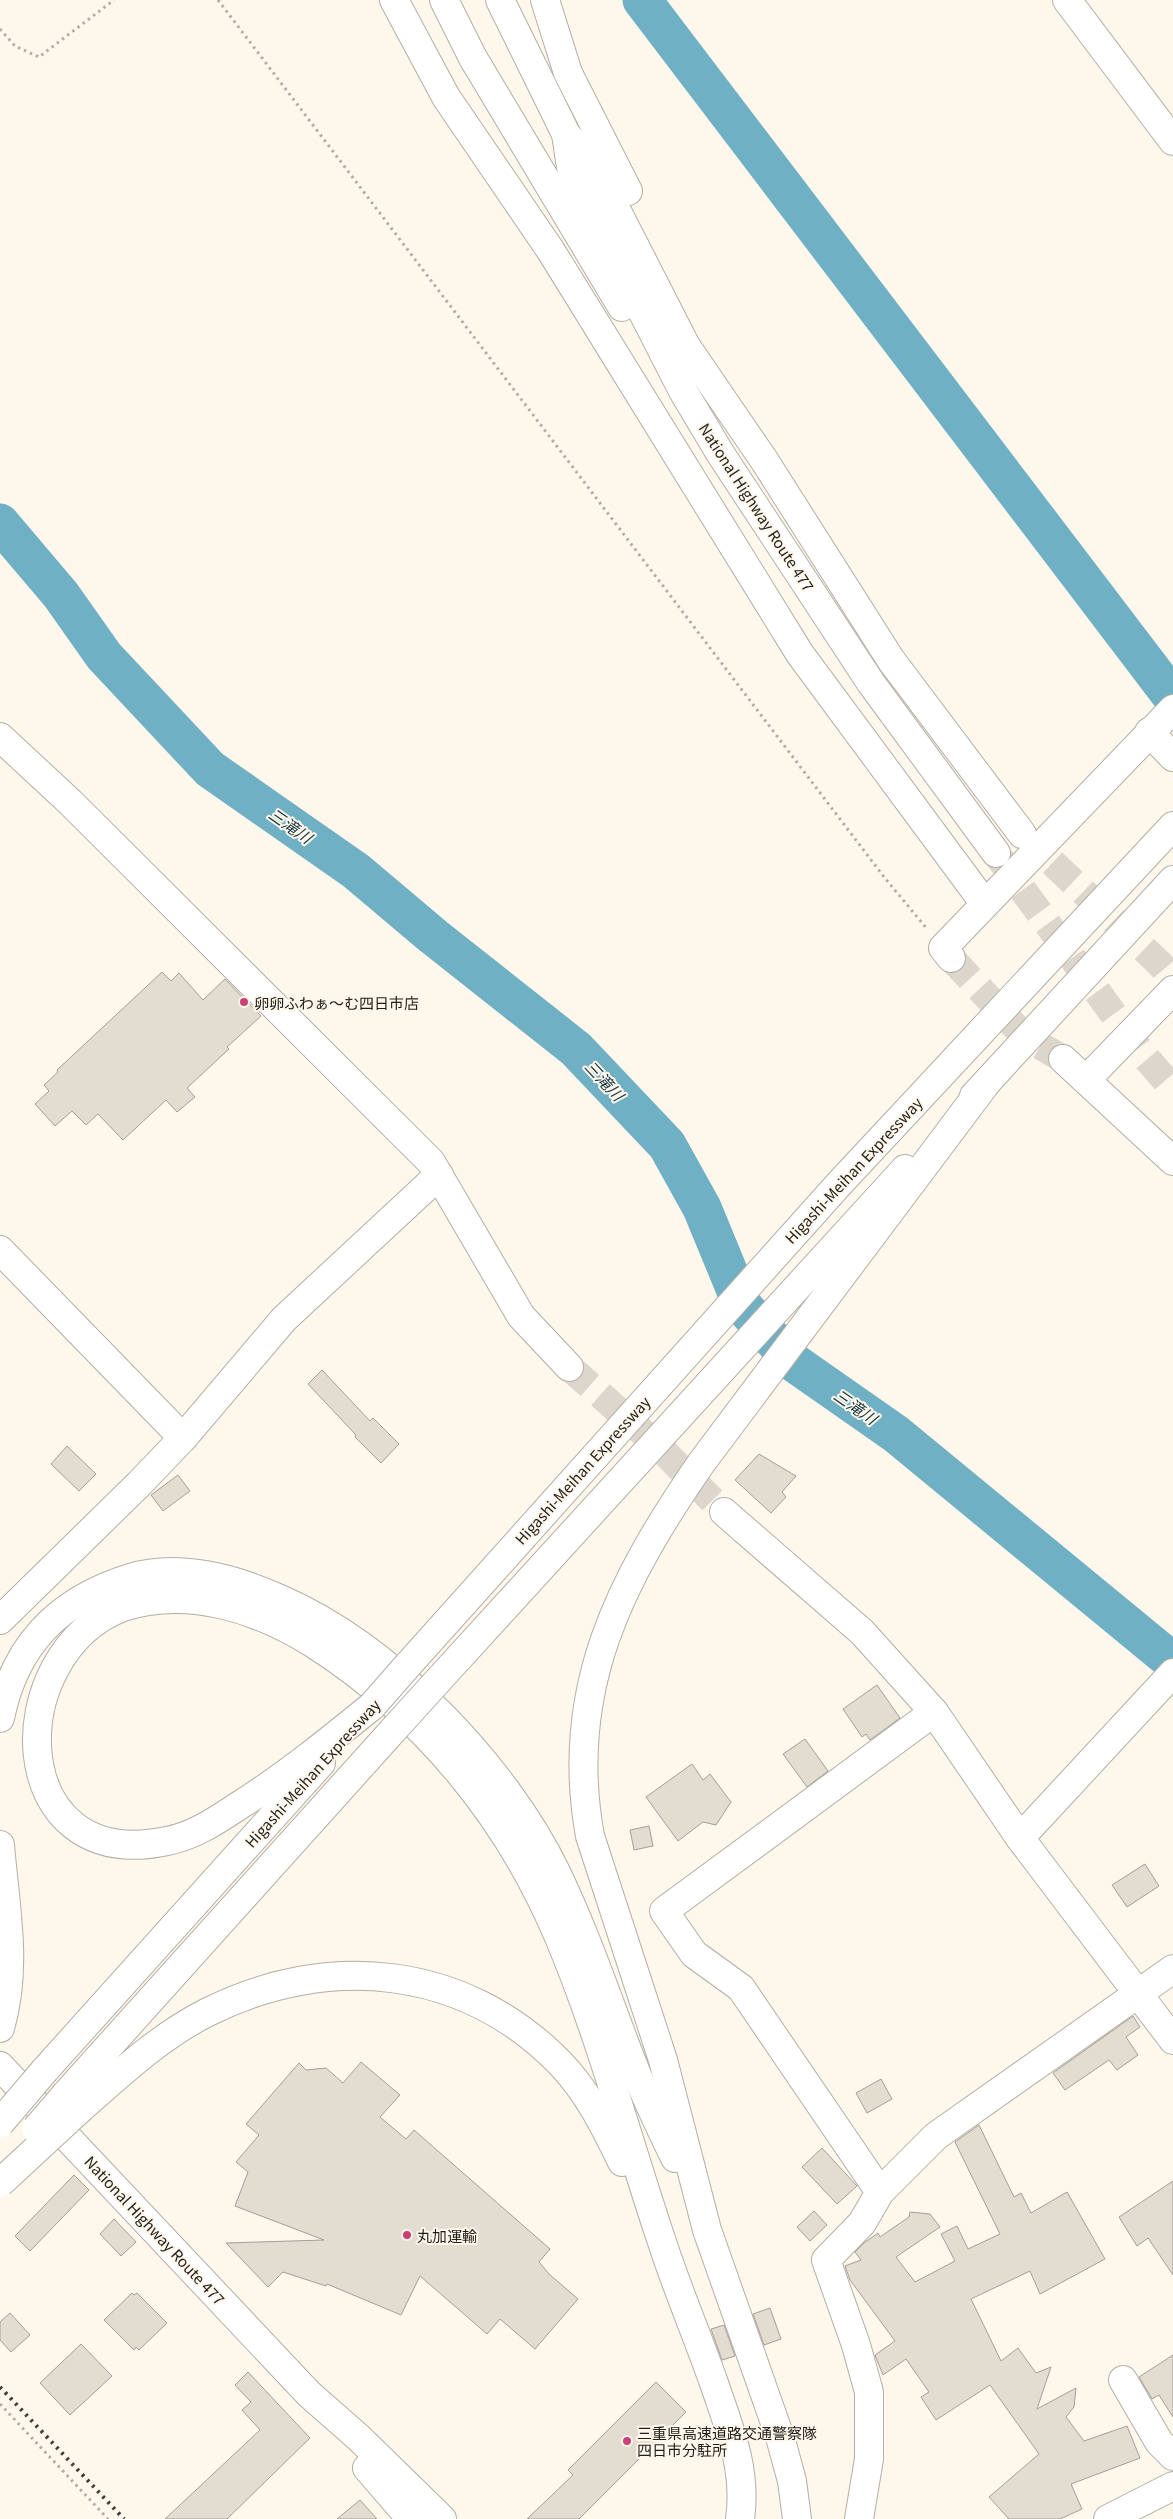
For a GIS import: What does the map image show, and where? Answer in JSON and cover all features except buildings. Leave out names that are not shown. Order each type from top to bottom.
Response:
[{"type":"main road","points":[[394,0],[446,97],[551,251],[800,654],[985,904]]},
{"type":"main road","points":[[444,0],[473,58],[691,422],[720,453]]},
{"type":"main road","name":"National Highway Route 477","points":[[500,0],[566,134],[596,170],[686,346],[764,460],[891,660],[1022,834]]},
{"type":"main road","points":[[545,0],[568,73],[764,460]]},
{"type":"main road","points":[[1067,0],[1173,141]]},
{"type":"main road","name":"National Highway Route 477","points":[[566,134],[572,174],[683,391],[720,453],[871,683],[996,853]]},
{"type":"main road","points":[[947,953],[985,904],[1162,719]]},
{"type":"main road","points":[[1162,719],[1173,757]]},
{"type":"main road","points":[[0,738],[70,802],[431,1162],[521,1316],[569,1367]]},
{"type":"main road","name":"Higashi-Meihan Expressway","points":[[0,2123],[45,2070],[839,1184],[1173,826]]},
{"type":"main road","points":[[707,2230],[663,2060],[590,1836],[582,1778],[584,1734],[590,1692],[612,1620],[636,1568],[662,1519],[767,1376],[872,1220],[987,1082],[1173,880]]},
{"type":"main road","points":[[1086,1080],[1173,990]]},
{"type":"main road","points":[[1063,1059],[1173,1161]]},
{"type":"main road","points":[[0,1620],[139,1484],[183,1438],[284,1319],[439,1175]]},
{"type":"main road","points":[[0,2183],[74,2101],[395,1728],[739,1348],[872,1220]]},
{"type":"main road","points":[[0,1250],[183,1438]]},
{"type":"main road","points":[[724,1512],[862,1632],[934,1712],[1020,1838],[1173,2040]]},
{"type":"main road","points":[[0,1718],[5,1694],[18,1666],[34,1640],[54,1619],[77,1600],[106,1586],[135,1576],[167,1573],[200,1574],[231,1581],[295,1605],[359,1646],[418,1693],[447,1722],[504,1788],[532,1830],[555,1870],[575,1914],[636,2071],[707,2230],[780,2437],[792,2481],[797,2519]]},
{"type":"main road","points":[[372,1706],[299,1765],[260,1792],[198,1831],[169,1841],[143,1845],[118,1843],[92,1837],[69,1824],[48,1805],[36,1784],[28,1759],[26,1735],[28,1711],[36,1685],[51,1660],[69,1638],[90,1622],[114,1610],[139,1602],[169,1599],[202,1600],[230,1606],[264,1618],[299,1634],[359,1676],[394,1704],[450,1758],[495,1818],[538,1892],[574,1974],[618,2102],[661,2242],[737,2450],[743,2500],[740,2519]]},
{"type":"main road","points":[[1020,1838],[1173,1673]]},
{"type":"main road","points":[[880,2192],[741,1988],[694,1954],[664,1911],[934,1712]]},
{"type":"main road","points":[[0,1845],[9,1936],[9,1970],[0,2026]]},
{"type":"main road","points":[[859,2519],[869,2459],[869,2392],[826,2260],[862,2223],[880,2192],[936,2136],[1173,1969]]},
{"type":"main road","points":[[0,2169],[74,2101],[173,2032],[241,1997],[274,1986],[308,1978],[343,1975],[379,1976],[414,1982],[448,1991],[508,2020],[561,2064],[601,2117],[661,2242]]},
{"type":"main road","name":"National Highway Route 477","points":[[0,2066],[309,2394],[358,2437],[442,2519]]},
{"type":"main road","points":[[1123,2380],[1159,2442],[1173,2456]]},
{"type":"main road","name":"National Highway Route 477","points":[[309,2394],[348,2446],[411,2519]]},
{"type":"main road","points":[[1108,2519],[1173,2486]]},
{"type":"path","points":[[0,29],[15,46],[39,57],[114,0]]},
{"type":"path","points":[[218,0],[884,877],[947,953]]},
{"type":"path","points":[[0,2404],[108,2519]]},
{"type":"waterway","points":[[642,0],[1173,698]]},
{"type":"waterway","name":"三滝川","points":[[0,523],[61,595],[104,656],[210,769],[356,871],[433,936],[576,1049],[667,1145],[702,1208],[742,1305],[793,1362],[896,1434],[1173,1662]]},
{"type":"tunnel","points":[[1022,834],[1159,963],[1173,979]]},
{"type":"tunnel","points":[[998,856],[1142,1053],[1173,1089]]},
{"type":"tunnel","points":[[951,958],[1024,1036],[1063,1059]]},
{"type":"tunnel","points":[[569,1367],[656,1444],[724,1512]]},
{"type":"railway","points":[[0,2387],[124,2519]]},
{"type":"place","name":"卵卵ふわぁ～む四日市店","points":[[244,1002]]},
{"type":"place","name":"丸加運輸","points":[[407,2235]]},
{"type":"place","name":"三重県高速道路交通警察隊 四日市分駐所","points":[[627,2441]]}]
